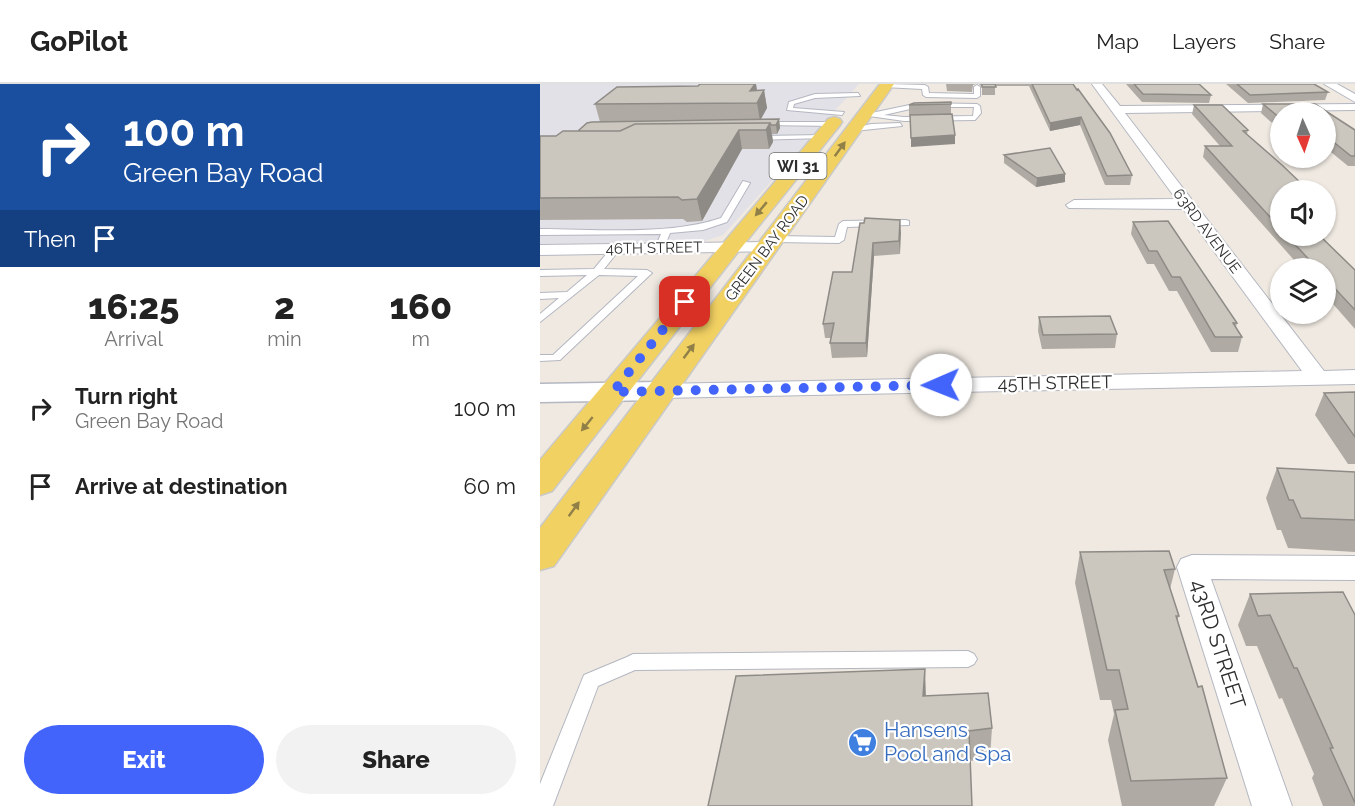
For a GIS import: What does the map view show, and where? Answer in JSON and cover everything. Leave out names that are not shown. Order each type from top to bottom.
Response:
[{"type":"main road","name":"GREEN BAY ROAD","points":[[540,556],[659,391],[865,120],[886,85]]},
{"type":"main road","name":"GREEN BAY ROAD","points":[[540,483],[729,248],[862,89]]},
{"type":"street","name":"63RD AVENUE","points":[[1097,84],[1318,378]]},
{"type":"street","points":[[1329,84],[1355,99]]},
{"type":"street","points":[[1116,110],[1355,107]]},
{"type":"street","points":[[1074,205],[1187,204]]},
{"type":"street","name":"46TH STREET","points":[[544,250],[729,248],[772,243]]},
{"type":"street","name":"45TH STREET","points":[[540,393],[1355,377]]},
{"type":"street","name":"43RD STREET","points":[[1272,806],[1192,567],[1355,568]]},
{"type":"lane","points":[[886,85],[925,87],[926,95],[938,96],[977,96],[977,87]]},
{"type":"lane","points":[[832,125],[790,110],[791,103],[799,98],[862,89]]},
{"type":"lane","points":[[919,105],[970,105],[977,106],[978,112],[975,118],[963,119],[865,120],[919,105]]},
{"type":"lane","points":[[865,120],[871,126],[943,124],[953,126]]},
{"type":"lane","points":[[749,124],[832,125]]},
{"type":"lane","points":[[752,138],[832,125]]},
{"type":"lane","points":[[540,232],[666,231],[703,228],[724,220],[746,183]]},
{"type":"lane","points":[[772,243],[839,240],[843,224],[906,223]]},
{"type":"lane","points":[[660,249],[666,231]]},
{"type":"lane","points":[[544,250],[563,232]]},
{"type":"lane","points":[[540,319],[597,272],[615,249]]},
{"type":"lane","points":[[540,273],[647,273],[555,358],[540,358]]},
{"type":"lane","points":[[540,296],[570,295]]},
{"type":"lane","points":[[542,806],[591,681],[633,662],[968,659]]},
{"type":"shaded area","points":[[540,84],[859,84],[723,235],[705,241],[689,242],[540,244]]},
{"type":"building","points":[[700,84],[755,84],[750,91],[764,90],[757,103],[595,104],[617,87],[698,86]]},
{"type":"building","points":[[982,84],[995,84],[996,87],[982,87]]},
{"type":"building","points":[[1032,84],[1073,84],[1110,133],[1132,175],[1107,176],[1081,117],[1050,123]]},
{"type":"building","points":[[1134,84],[1199,84],[1211,95],[1143,94]]},
{"type":"building","points":[[1237,84],[1314,84],[1328,92],[1250,95]]},
{"type":"building","points":[[951,102],[951,104],[909,105],[914,103]]},
{"type":"building","points":[[1194,105],[1222,105],[1248,130],[1243,131],[1270,155],[1270,168],[1285,168],[1298,180],[1270,180],[1270,217],[1205,146],[1232,146]]},
{"type":"building","points":[[952,114],[955,135],[911,138],[910,115]]},
{"type":"building","points":[[1336,118],[1355,130],[1355,156],[1351,156],[1336,144]]},
{"type":"building","points":[[779,119],[776,125],[770,123],[635,124],[620,131],[578,131],[587,123],[592,122]]},
{"type":"building","points":[[770,123],[766,130],[739,130],[697,199],[682,200],[678,197],[540,198],[540,136],[556,136],[563,131],[620,131],[635,124]]},
{"type":"building","points":[[1050,148],[1065,174],[1037,178],[1004,155]]},
{"type":"building","points":[[865,218],[900,220],[899,241],[873,243],[866,343],[830,343],[834,323],[823,324],[833,272],[852,272],[860,223],[864,223]]},
{"type":"building","points":[[1168,221],[1237,323],[1233,323],[1242,337],[1215,337],[1180,277],[1172,277],[1157,251],[1149,251],[1133,222]]},
{"type":"building","points":[[1296,246],[1330,246],[1355,270],[1355,310],[1336,290],[1336,258],[1308,258]]},
{"type":"building","points":[[1110,316],[1117,334],[1043,335],[1039,317]]},
{"type":"building","points":[[1355,392],[1355,437],[1324,393]]},
{"type":"building","points":[[1277,468],[1355,472],[1355,520],[1301,518],[1293,500],[1289,500]]},
{"type":"building","points":[[1169,551],[1175,569],[1164,570],[1198,687],[1202,686],[1227,778],[1131,781],[1115,710],[1128,709],[1119,670],[1107,670],[1080,552]]},
{"type":"building","points":[[1343,592],[1355,615],[1355,803],[1297,668],[1294,668],[1270,615],[1258,616],[1250,594]]},
{"type":"building","name":"Hansens Pool and Spa","points":[[925,669],[923,696],[988,693],[992,728],[969,731],[972,806],[708,806],[736,676]]},
{"type":"place","name":"Hansens Pool and Spa","points":[[863,742]]},
{"type":"route","points":[[685,302],[613,392],[941,385]]}]
